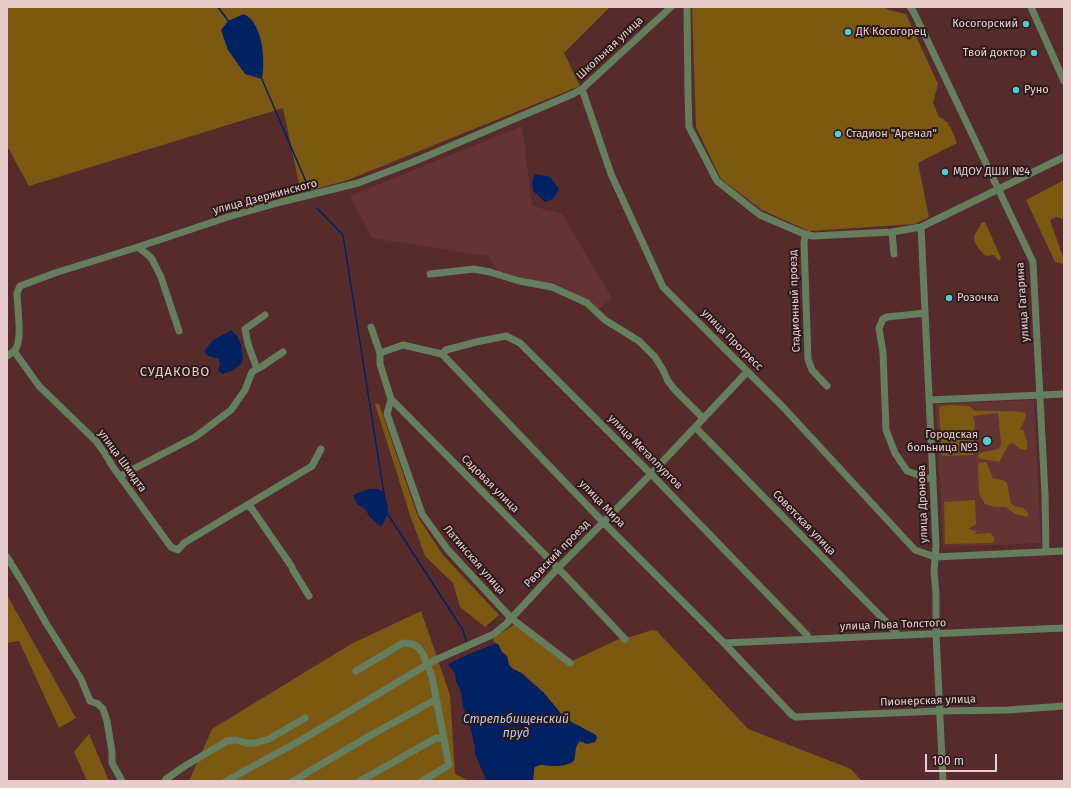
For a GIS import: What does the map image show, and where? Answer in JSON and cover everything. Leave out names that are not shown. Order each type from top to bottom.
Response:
[{"type":"street","name":"Школьная улица","points":[[582,90],[671,7]]},
{"type":"street","points":[[688,7],[689,127],[716,181],[760,215],[806,234],[812,236],[892,232],[921,227],[1064,156]]},
{"type":"street","name":"улица Гагарина","points":[[910,7],[922,27],[1033,262],[1045,495],[1046,552]]},
{"type":"street","points":[[1031,7],[1064,81]]},
{"type":"street","name":"улица Дзержинского","points":[[14,351],[19,338],[17,293],[20,286],[26,283],[231,216],[368,180],[582,90]]},
{"type":"street","name":"улица Прогресс","points":[[582,90],[611,174],[663,287],[783,407],[916,550],[935,558]]},
{"type":"street","name":"улица Дронова","points":[[921,227],[936,540],[934,571],[943,781]]},
{"type":"street","points":[[892,232],[894,254]]},
{"type":"street","name":"Стадионный проезд","points":[[806,234],[804,250],[808,359],[812,370],[827,386]]},
{"type":"street","points":[[138,247],[152,259],[161,277],[179,331]]},
{"type":"street","points":[[430,274],[474,269],[485,271],[519,281],[552,287],[587,303],[605,320],[639,341],[655,357],[668,382],[703,418]]},
{"type":"street","points":[[925,314],[887,317],[883,319],[879,328],[883,353],[886,430],[895,453],[907,471],[933,480]]},
{"type":"street","points":[[257,369],[248,344],[245,329],[265,315]]},
{"type":"street","name":"Садовая улица","points":[[371,327],[380,353],[380,364],[391,399],[558,568],[625,639]]},
{"type":"street","name":"улица Металлургов","points":[[442,354],[446,350],[506,336],[520,343],[651,474],[807,635],[809,640]]},
{"type":"street","points":[[380,353],[403,345],[442,354]]},
{"type":"street","points":[[7,356],[14,351]]},
{"type":"street","name":"улица Шмидта","points":[[14,351],[39,386],[96,441],[171,547],[178,550],[184,543],[247,505]]},
{"type":"street","points":[[120,476],[195,437],[230,410],[245,390],[252,372],[283,352]]},
{"type":"street","name":"улица Мира","points":[[442,354],[603,522],[724,643],[792,715]]},
{"type":"street","name":"Рвовский проезд","points":[[226,781],[303,739],[430,663],[494,634],[651,474],[747,372]]},
{"type":"street","points":[[929,400],[1064,394]]},
{"type":"street","name":"Латинская улица","points":[[391,399],[387,414],[422,514],[448,550],[511,618],[570,663]]},
{"type":"street","name":"Советская улица","points":[[695,427],[896,632],[896,635]]},
{"type":"street","points":[[309,596],[283,554],[252,509],[247,505],[312,466],[321,449]]},
{"type":"street","points":[[935,558],[1064,551]]},
{"type":"street","points":[[7,557],[81,679],[90,700],[104,709],[110,738],[112,763],[122,781]]},
{"type":"street","name":"улица Льва Толстого","points":[[724,643],[1064,628]]},
{"type":"street","points":[[356,671],[403,643],[412,644],[418,647],[430,663],[449,765],[422,781]]},
{"type":"street","points":[[293,781],[436,698]]},
{"type":"street","name":"Пионерская улица","points":[[792,715],[796,717],[939,711],[1008,710],[1064,706]]},
{"type":"street","points":[[165,781],[186,766],[227,741],[236,740],[246,743],[256,743],[269,739],[305,718]]},
{"type":"street","points":[[360,781],[436,738],[444,739]]},
{"type":"shaded area","points":[[7,7],[610,7],[564,53],[580,86],[348,180],[301,193],[283,108],[29,186],[7,146]]},
{"type":"shaded area","points":[[692,7],[884,7],[889,10],[906,14],[938,84],[933,103],[939,117],[946,121],[951,128],[957,143],[918,163],[929,217],[915,224],[809,231],[762,210],[721,179],[696,127]]},
{"type":"shaded area","points":[[522,126],[532,206],[562,214],[612,298],[599,309],[591,302],[554,283],[528,280],[499,272],[488,256],[372,238],[350,196]]},
{"type":"shaded area","points":[[1064,180],[1064,219],[1056,217],[1050,220],[1064,260],[1064,264],[1055,262],[1026,200]]},
{"type":"shaded area","points":[[985,222],[1001,258],[999,261],[994,255],[986,256],[975,244],[975,234],[981,223]]},
{"type":"shaded area","name":"Городская больница №3","points":[[1034,400],[1041,543],[943,547],[936,404]]},
{"type":"shaded area","points":[[375,404],[379,404],[418,517],[443,555],[499,615],[485,627],[460,607],[453,583],[425,556],[411,518]]},
{"type":"shaded area","points":[[949,405],[969,406],[975,411],[1014,411],[1026,413],[1020,429],[1024,431],[1027,442],[1027,450],[1020,449],[1013,443],[1009,444],[999,462],[977,457],[980,453],[999,449],[1001,444],[998,413],[973,416],[975,422],[973,455],[942,456],[939,407]]},
{"type":"shaded area","points":[[986,462],[993,478],[1003,480],[1007,483],[1011,504],[1023,508],[1028,513],[1028,517],[1015,514],[1006,507],[995,507],[985,504],[979,494],[978,463]]},
{"type":"shaded area","points":[[975,500],[976,524],[968,529],[977,531],[975,534],[990,533],[994,537],[994,543],[945,544],[944,502]]},
{"type":"shaded area","points":[[7,595],[76,718],[59,728],[19,641],[7,643]]},
{"type":"shaded area","points":[[421,611],[450,695],[455,774],[469,781],[189,781],[212,729],[351,644]]},
{"type":"shaded area","points":[[515,624],[568,663],[621,638],[627,638],[652,630],[657,631],[748,729],[851,769],[862,781],[533,781],[534,768],[536,766],[556,766],[575,758],[577,745],[580,741],[583,743],[570,721],[563,716],[543,692],[522,673],[513,669],[509,665],[507,656],[502,652],[498,644],[494,642],[493,640],[495,637]]},
{"type":"shaded area","points":[[89,734],[109,781],[87,781],[74,752]]},
{"type":"water","points":[[244,14],[252,20],[256,26],[261,40],[263,56],[262,79],[245,74],[228,50],[221,30],[228,21]]},
{"type":"water","points":[[535,174],[550,177],[559,189],[553,199],[545,202],[533,191],[532,181]]},
{"type":"water","points":[[231,330],[241,345],[243,354],[242,363],[232,371],[223,374],[218,370],[220,365],[219,359],[206,355],[205,350],[212,341]]},
{"type":"water","points":[[369,489],[377,489],[384,492],[388,510],[381,527],[369,516],[366,510],[357,504],[353,495]]},
{"type":"water","name":"Стрельбищенский пруд","points":[[494,644],[498,644],[502,652],[507,656],[509,665],[543,692],[563,716],[596,735],[597,738],[595,742],[587,744],[580,741],[578,743],[574,761],[560,766],[536,766],[534,768],[533,781],[486,781],[475,753],[471,730],[463,706],[461,692],[456,681],[455,673],[448,664]]},
{"type":"waterway","points":[[218,7],[229,22]]},
{"type":"waterway","points":[[261,77],[310,191]]},
{"type":"waterway","points":[[317,208],[343,235],[384,494]]},
{"type":"waterway","points":[[387,513],[463,630],[467,644]]},
{"type":"place","name":"Косогорский","points":[[1026,24]]},
{"type":"place","name":"ДК Косогорец","points":[[848,32]]},
{"type":"place","name":"Твой доктор","points":[[1034,53]]},
{"type":"place","name":"Руно","points":[[1016,90]]},
{"type":"place","name":"Стадион \"Аренал\"","points":[[838,134]]},
{"type":"place","name":"МДОУ ДШИ №4","points":[[945,172]]},
{"type":"place","name":"Розочка","points":[[949,298]]},
{"type":"place","name":"Городская больница №3","points":[[987,441]]},
{"type":"district","name":"СУДАКОВО","points":[[175,372]]}]
